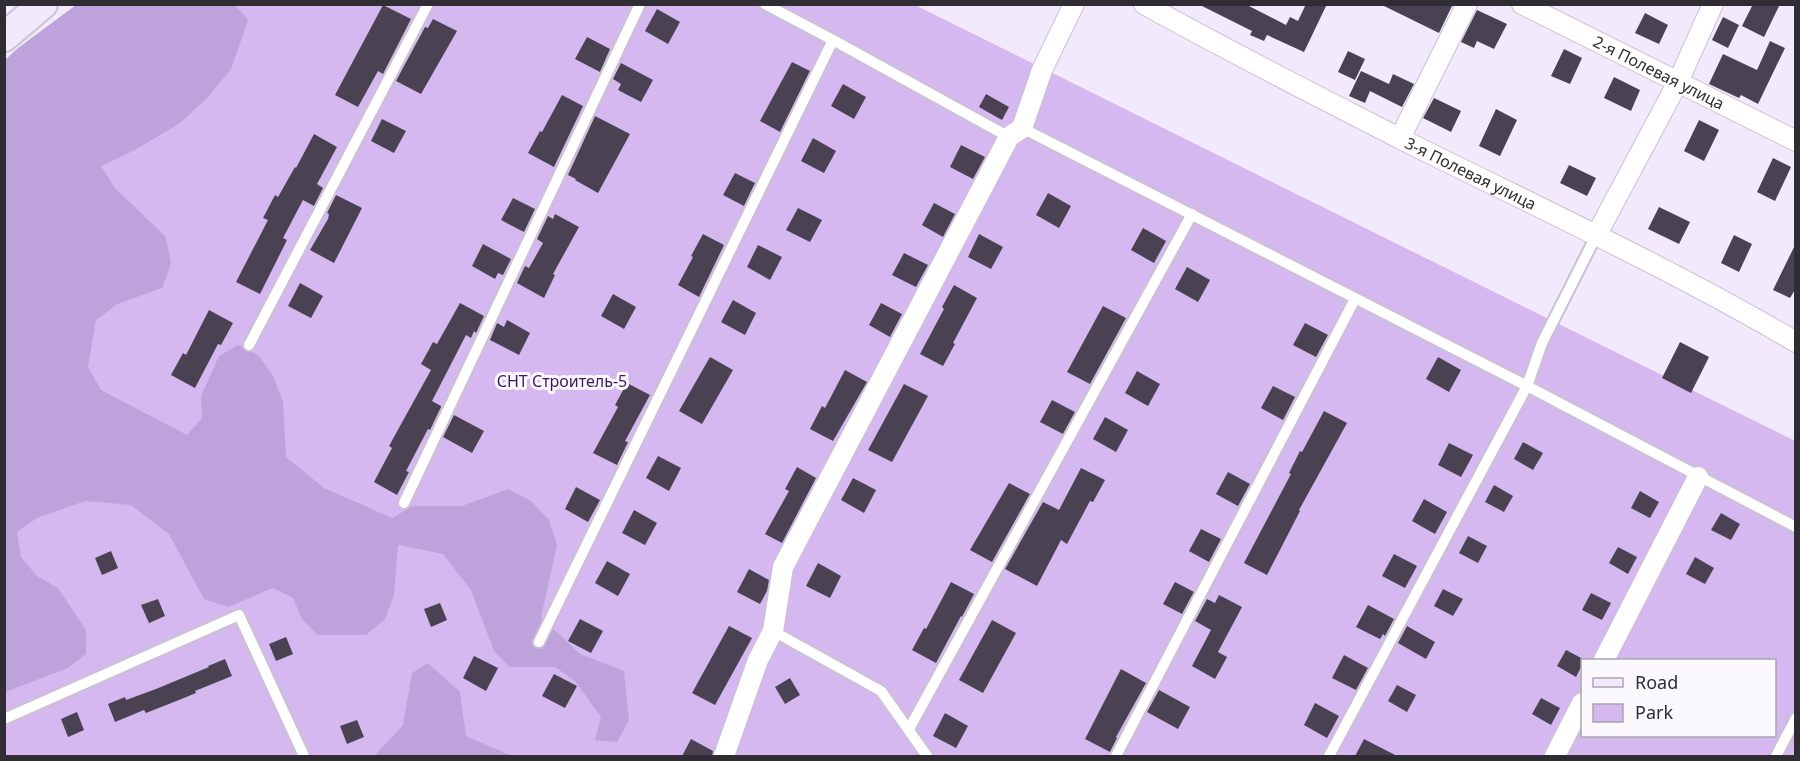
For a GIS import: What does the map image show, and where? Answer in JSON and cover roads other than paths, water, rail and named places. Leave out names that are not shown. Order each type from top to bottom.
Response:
[{"type":"street","points":[[4,37],[43,4]]},
{"type":"street","points":[[724,756],[758,660],[773,631],[783,567],[1015,132],[1074,4]]},
{"type":"street","name":"3-я Полевая улица","points":[[1144,4],[1400,138],[1597,234],[1796,342]]},
{"type":"street","points":[[1400,138],[1467,4]]},
{"type":"street","name":"2-я Полевая улица","points":[[1522,4],[1796,141]]},
{"type":"street","points":[[1597,234],[1678,82],[1713,4]]},
{"type":"street","points":[[1605,659],[1698,477]]},
{"type":"street","points":[[1555,756],[1581,705]]},
{"type":"lane","points":[[249,345],[428,4]]},
{"type":"lane","points":[[404,503],[639,4]]},
{"type":"lane","points":[[765,4],[1015,132],[1192,214],[1796,527]]},
{"type":"lane","points":[[539,642],[833,40]]},
{"type":"lane","points":[[909,729],[1192,214]]},
{"type":"lane","points":[[1329,756],[1527,386],[1542,343],[1597,234]]},
{"type":"lane","points":[[1116,756],[1355,299]]},
{"type":"lane","points":[[4,719],[239,615],[304,756]]},
{"type":"lane","points":[[773,631],[881,691],[927,756]]},
{"type":"lane","points":[[1776,756],[1796,718]]},
{"type":"park label","name":"СНТ Строитель-5","points":[[562,381]]}]
